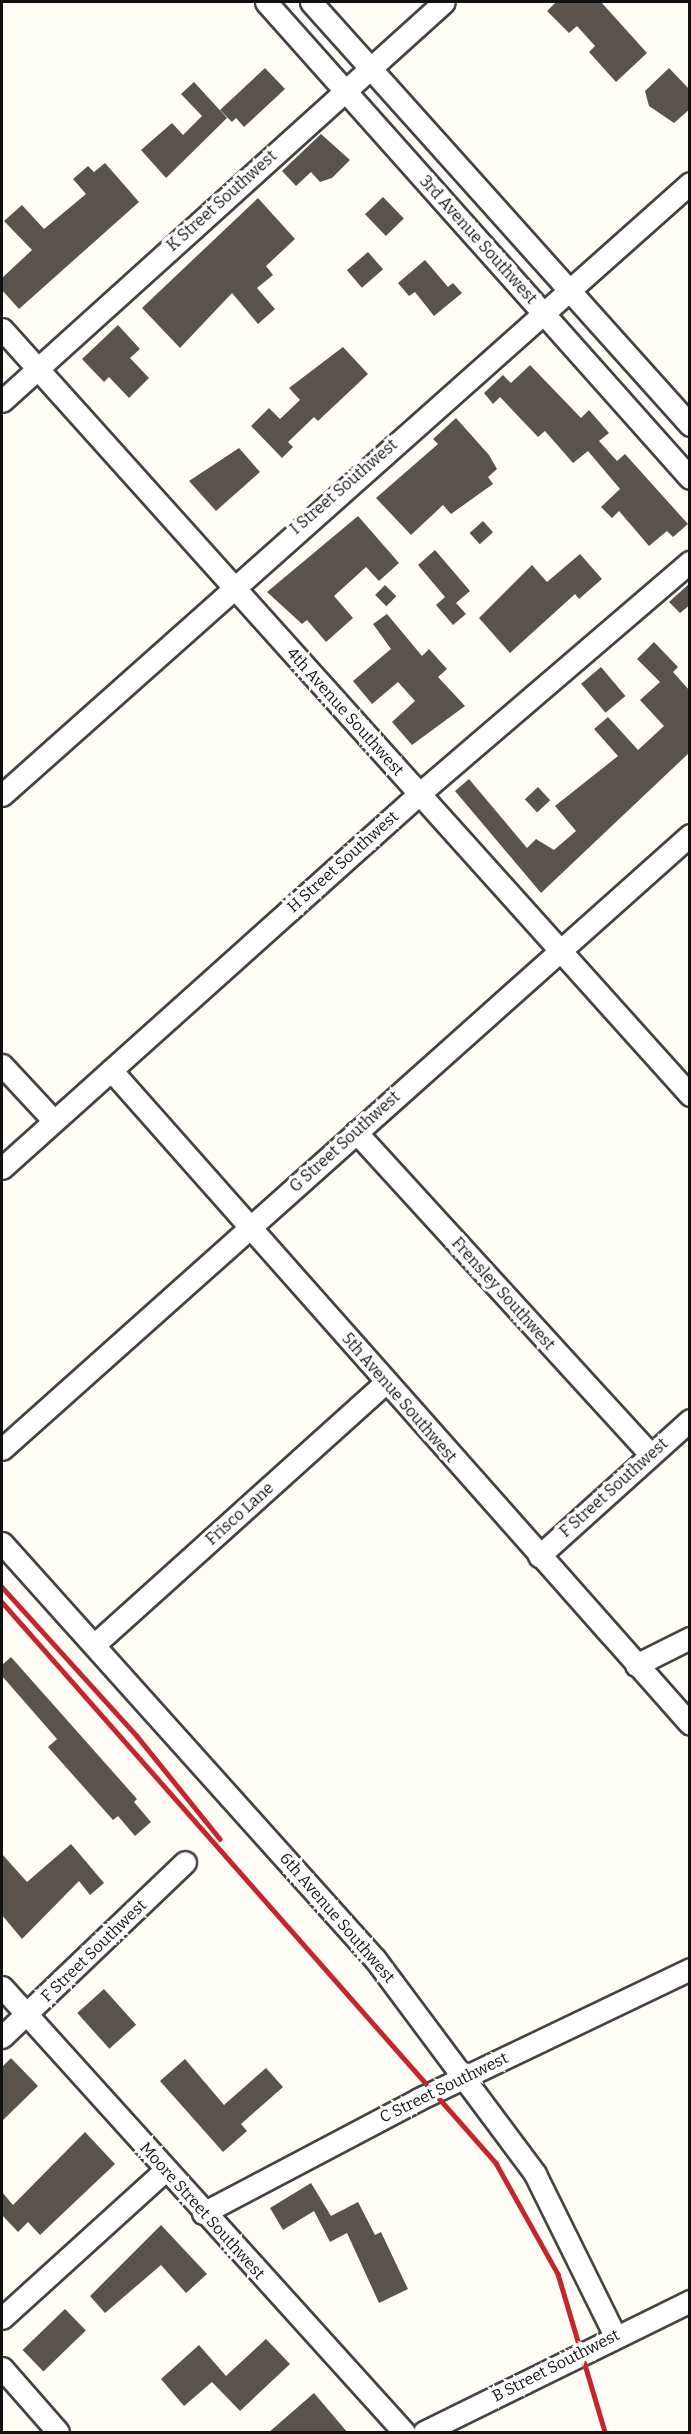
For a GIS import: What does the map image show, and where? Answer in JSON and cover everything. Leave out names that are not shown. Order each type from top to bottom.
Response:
[{"type":"street","name":"3rd Avenue Southwest","points":[[266,2],[690,478]]},
{"type":"street","points":[[311,2],[571,289],[690,425]]},
{"type":"street","name":"K Street Southwest","points":[[2,401],[444,2]]},
{"type":"street","name":"I Street Southwest","points":[[2,795],[232,586],[690,183]]},
{"type":"street","name":"4th Avenue Southwest","points":[[2,329],[690,1095]]},
{"type":"street","name":"H Street Southwest","points":[[2,1168],[419,794],[690,562]]},
{"type":"street","name":"G Street Southwest","points":[[2,1449],[559,950],[690,836]]},
{"type":"street","points":[[2,1065],[54,1121]]},
{"type":"street","name":"5th Avenue Southwest","points":[[111,1070],[538,1556],[690,1724]]},
{"type":"street","name":"Frensley Southwest","points":[[356,1132],[651,1455]]},
{"type":"street","name":"Frisco Lane","points":[[94,1645],[386,1382]]},
{"type":"street","name":"F Street Southwest","points":[[538,1556],[690,1420]]},
{"type":"street","name":"6th Avenue Southwest","points":[[2,1543],[375,1959],[535,2174],[615,2336]]},
{"type":"street","points":[[636,1665],[690,1638]]},
{"type":"street","name":"F Street Southwest","points":[[2,2037],[185,1863]]},
{"type":"street","name":"C Street Southwest","points":[[202,2213],[465,2077],[690,1969]]},
{"type":"street","name":"Moore Street Southwest","points":[[2,1987],[202,2213],[404,2433]]},
{"type":"street","points":[[2,2318],[165,2170]]},
{"type":"street","name":"B Street Southwest","points":[[424,2433],[615,2336],[690,2301]]},
{"type":"street","points":[[2,2368],[58,2433]]},
{"type":"building","points":[[556,2],[601,2],[647,53],[616,82],[589,52],[595,46],[577,26],[569,33],[547,11]]},
{"type":"building","points":[[265,68],[285,89],[244,127],[236,118],[232,122],[220,110]]},
{"type":"building","points":[[669,68],[690,90],[690,109],[674,123],[649,106],[645,91]]},
{"type":"building","points":[[194,82],[227,118],[166,178],[141,150],[172,123],[183,135],[202,116],[181,94]]},
{"type":"building","points":[[321,134],[350,160],[332,178],[320,182],[311,172],[296,186],[282,171]]},
{"type":"building","points":[[105,163],[139,202],[19,309],[2,290],[2,278],[32,250],[4,221],[22,205],[44,229],[86,194],[73,179],[88,166],[94,172]]},
{"type":"building","points":[[383,197],[404,219],[386,236],[365,214]]},
{"type":"building","points":[[258,198],[295,239],[266,266],[273,275],[257,288],[275,309],[258,324],[232,293],[180,348],[142,308]]},
{"type":"building","points":[[368,252],[383,269],[362,288],[347,270]]},
{"type":"building","points":[[425,260],[448,287],[453,283],[462,293],[434,316],[415,292],[409,296],[398,283]]},
{"type":"building","points":[[118,325],[140,349],[130,358],[149,378],[129,398],[109,377],[104,382],[82,359]]},
{"type":"building","points":[[343,347],[368,374],[318,421],[314,417],[288,442],[293,447],[282,458],[251,426],[269,408],[280,419],[300,400],[289,388]]},
{"type":"building","points":[[530,365],[581,418],[589,410],[609,433],[599,441],[617,461],[625,454],[688,524],[673,537],[667,531],[649,546],[619,511],[612,518],[601,507],[620,489],[588,451],[573,463],[545,431],[538,437],[500,397],[493,404],[484,393],[503,375],[511,383]]},
{"type":"building","points":[[456,418],[489,455],[497,469],[488,477],[493,484],[451,514],[443,505],[411,535],[376,498],[438,444],[433,439]]},
{"type":"building","points":[[239,448],[260,472],[216,511],[189,481]]},
{"type":"building","points":[[358,516],[399,563],[379,581],[366,567],[334,596],[353,618],[326,642],[307,620],[302,624],[267,592]]},
{"type":"building","points":[[483,521],[493,532],[480,544],[470,533]]},
{"type":"building","points":[[435,550],[470,591],[456,603],[466,614],[453,625],[436,605],[445,597],[418,565]]},
{"type":"building","points":[[580,554],[602,579],[579,599],[575,594],[510,653],[479,618],[532,565],[547,582]]},
{"type":"building","points":[[690,583],[690,605],[680,613],[669,602]]},
{"type":"building","points":[[385,585],[396,596],[386,606],[375,595]]},
{"type":"building","points":[[387,614],[422,656],[429,649],[447,669],[438,677],[465,706],[412,745],[392,722],[415,701],[398,682],[372,704],[353,681],[391,649],[373,624]]},
{"type":"building","points":[[654,642],[678,667],[673,672],[690,691],[690,752],[541,893],[455,791],[469,779],[527,848],[536,839],[554,850],[576,831],[555,806],[618,756],[594,729],[608,717],[638,750],[664,726],[640,700],[660,682],[637,659]]},
{"type":"building","points":[[601,667],[625,696],[606,713],[581,684]]},
{"type":"building","points":[[538,787],[550,800],[537,812],[525,799]]},
{"type":"building","points":[[11,1657],[137,1799],[134,1802],[151,1822],[135,1836],[118,1816],[113,1820],[48,1747],[57,1739],[2,1676],[2,1665]]},
{"type":"building","points":[[71,1844],[104,1883],[90,1895],[79,1881],[22,1939],[2,1915],[2,1854],[27,1882]]},
{"type":"building","points":[[104,1989],[136,2025],[109,2049],[77,2013]]},
{"type":"building","points":[[11,2058],[38,2086],[2,2121],[2,2067]]},
{"type":"building","points":[[185,2059],[224,2105],[266,2068],[283,2087],[241,2124],[247,2131],[223,2152],[160,2081]]},
{"type":"building","points":[[85,2132],[115,2164],[40,2235],[28,2222],[18,2232],[2,2215],[2,2192],[13,2205]]},
{"type":"building","points":[[311,2183],[331,2216],[358,2202],[375,2235],[381,2232],[408,2289],[379,2303],[347,2233],[330,2242],[314,2211],[283,2230],[270,2208]]},
{"type":"building","points":[[161,2225],[207,2274],[186,2293],[161,2265],[105,2313],[90,2296]]},
{"type":"building","points":[[65,2309],[86,2331],[43,2372],[23,2350]]},
{"type":"building","points":[[266,2339],[290,2364],[240,2411],[212,2382],[184,2406],[161,2379],[199,2345],[226,2376]]},
{"type":"building","points":[[314,2393],[348,2433],[268,2433]]},
{"type":"railway","points":[[2,1587],[137,1736],[220,1839]]},
{"type":"railway","points":[[2,1602],[496,2163],[558,2274],[605,2432]]}]
